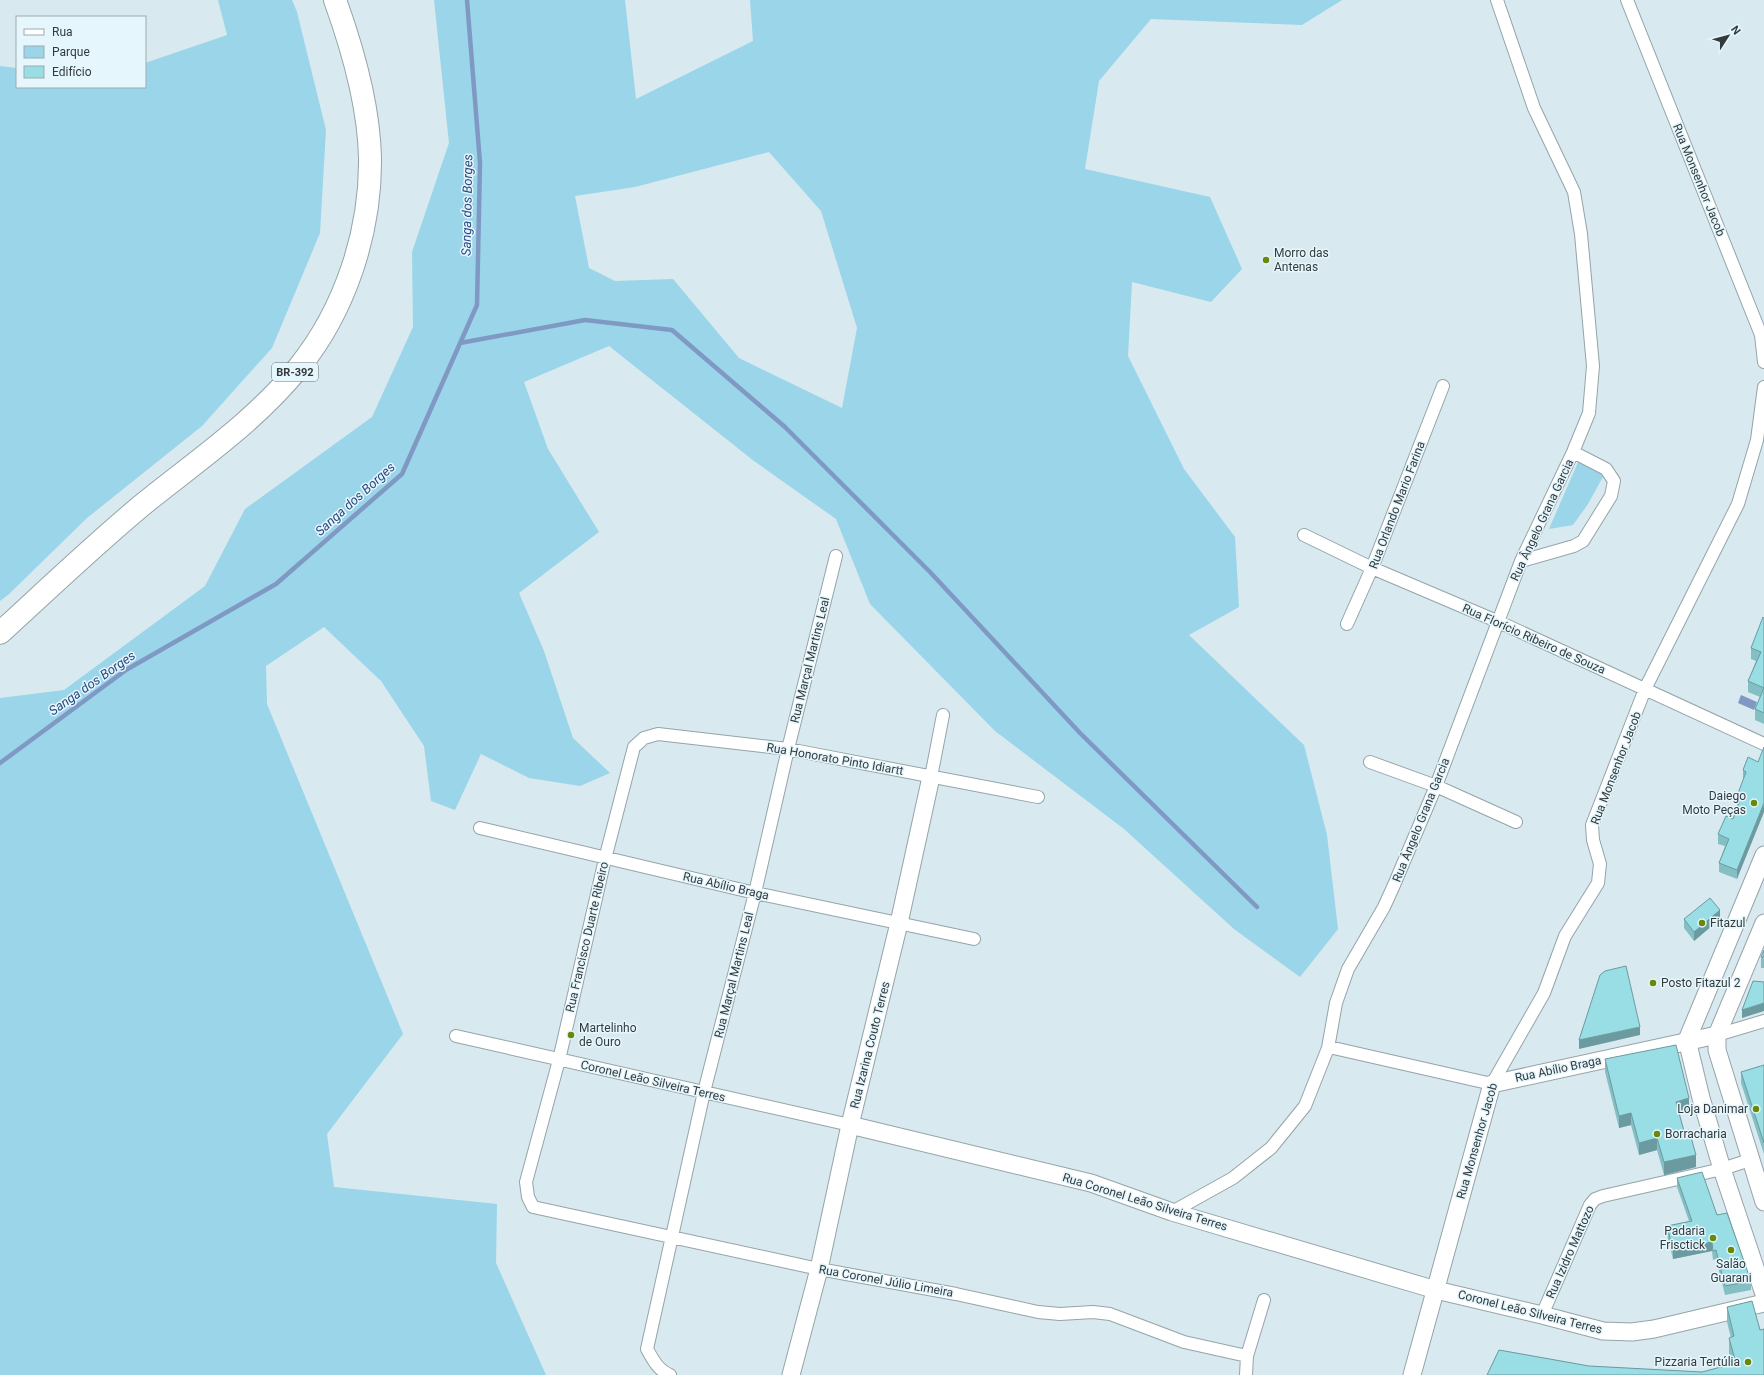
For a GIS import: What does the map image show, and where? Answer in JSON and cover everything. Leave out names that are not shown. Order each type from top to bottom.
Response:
[{"type":"highway","name":"BR-392","points":[[0,632],[140,507],[216,447],[269,399],[298,368],[315,346],[331,319],[346,287],[359,244],[367,201],[370,157],[365,116],[355,64],[334,0]]},
{"type":"street","name":"Rua Ângelo Grana Garcia","points":[[1172,1212],[1233,1178],[1271,1148],[1305,1106],[1329,1047],[1336,1003],[1348,969],[1384,908],[1436,786],[1521,561],[1574,452],[1589,413],[1593,366],[1581,234],[1574,192],[1534,108],[1497,0]]},
{"type":"street","name":"Rua Monsenhor Jacob","points":[[1627,0],[1762,335],[1764,362]]},
{"type":"street","name":"Rua Orlando Mario Farina","points":[[1347,624],[1372,568],[1444,386]]},
{"type":"street","name":"Rua Monsenhor Jacob","points":[[1412,1375],[1492,1084],[1544,993],[1565,936],[1598,883],[1600,864],[1593,840],[1592,825],[1645,689],[1738,504],[1757,440],[1764,387]]},
{"type":"street","points":[[1521,561],[1574,546],[1583,541],[1611,496],[1614,481],[1606,469],[1574,452]]},
{"type":"street","name":"Rua Florício Ribeiro de Souza","points":[[1304,535],[1372,568],[1499,622],[1764,744]]},
{"type":"street","name":"Rua Marçal Martins Leal","points":[[670,1375],[663,1372],[654,1362],[647,1349],[704,1092],[755,893],[788,749],[836,556]]},
{"type":"street","name":"Rua Izarina Couto Terres","points":[[791,1375],[819,1269],[850,1125],[899,923],[943,715]]},
{"type":"street","name":"Rua Honorato Pinto Idiartt","points":[[634,747],[644,738],[658,734],[788,749],[1038,797]]},
{"type":"street","name":"Rua Francisco Duarte Ribeiro","points":[[528,1197],[526,1182],[559,1060],[605,859],[634,747]]},
{"type":"street","points":[[1370,762],[1436,786],[1516,822]]},
{"type":"street","name":"Rua Abílio Braga","points":[[480,828],[605,859],[755,893],[974,939]]},
{"type":"street","points":[[1764,855],[1687,1040],[1700,1098],[1764,1294]]},
{"type":"street","points":[[1764,923],[1717,1035],[1717,1050],[1764,1202]]},
{"type":"street","points":[[1727,944],[1752,952]]},
{"type":"street","name":"Rua Abílio Braga","points":[[1329,1047],[1492,1084],[1687,1040],[1717,1035],[1764,1021]]},
{"type":"street","name":"Coronel Leão Silveira Terres","points":[[456,1036],[850,1125]]},
{"type":"street","name":"Rua Coronel Leão Silveira Terres","points":[[850,1125],[1091,1183],[1172,1212],[1436,1290]]},
{"type":"street","points":[[1722,1169],[1750,1160]]},
{"type":"street","name":"Rua Izidro Mattozo","points":[[1542,1315],[1590,1205],[1595,1199],[1722,1169]]},
{"type":"street","name":"Rua Coronel Júlio Limeira","points":[[528,1197],[533,1207],[819,1269],[956,1294],[1038,1312],[1060,1314],[1093,1312],[1110,1314],[1184,1342],[1247,1356]]},
{"type":"street","name":"Coronel Leão Silveira Terres","points":[[1436,1290],[1603,1331],[1632,1332],[1654,1329],[1764,1303]]},
{"type":"street","points":[[1246,1375],[1247,1356],[1264,1300]]},
{"type":"green space","points":[[218,0],[292,0],[297,12],[326,130],[320,233],[272,348],[202,426],[87,518],[0,601],[0,66],[16,68],[16,88],[146,88],[146,63],[227,35]]},
{"type":"green space","points":[[434,0],[625,0],[636,99],[753,41],[750,0],[1342,0],[1302,25],[1151,19],[1099,81],[1085,169],[1210,197],[1242,269],[1211,302],[1132,282],[1128,356],[1184,469],[1235,537],[1239,607],[1189,635],[1304,745],[1327,835],[1338,929],[1300,977],[1234,929],[1124,829],[995,731],[870,604],[836,519],[754,461],[609,346],[524,382],[548,449],[599,532],[519,593],[544,651],[573,738],[610,773],[580,786],[529,778],[481,754],[455,810],[431,801],[424,746],[381,681],[324,627],[266,666],[267,704],[403,1034],[327,1134],[334,1187],[497,1204],[496,1263],[546,1375],[0,1375],[0,698],[64,690],[205,586],[245,509],[372,417],[413,327],[412,252],[449,143]],"holes":[[[769,152],[821,211],[857,328],[842,408],[739,358],[673,279],[615,281],[589,268],[575,196],[635,187]]]},
{"type":"green space","points":[[1579,460],[1602,472],[1604,475],[1588,504],[1573,525],[1549,529]]},
{"type":"shaded area","points":[[1741,695],[1757,702],[1754,710],[1738,703]]},
{"type":"building","points":[[1763,617],[1764,688],[1748,681],[1761,652],[1751,648]]},
{"type":"building","points":[[1764,688],[1764,713],[1755,709]]},
{"type":"building","points":[[1764,747],[1764,803],[1737,870],[1719,863],[1729,839],[1718,834],[1726,816],[1733,819],[1741,797],[1737,796],[1746,772],[1743,770],[1748,757],[1758,762]]},
{"type":"building","points":[[1710,898],[1720,910],[1694,932],[1684,919]]},
{"type":"building","points":[[1764,950],[1764,957],[1761,957]]},
{"type":"building","points":[[1626,966],[1640,1027],[1579,1040],[1600,975],[1605,971]]},
{"type":"building","points":[[1753,981],[1764,982],[1764,1003],[1742,1010]]},
{"type":"building","points":[[1676,1045],[1689,1098],[1676,1102],[1684,1131],[1689,1130],[1696,1155],[1664,1162],[1657,1138],[1639,1143],[1631,1113],[1619,1116],[1605,1059]]},
{"type":"building","points":[[1764,1065],[1764,1143],[1741,1072]]},
{"type":"building","points":[[1702,1172],[1717,1215],[1727,1213],[1751,1281],[1725,1286],[1716,1250],[1713,1251],[1712,1242],[1673,1250],[1667,1226],[1692,1221],[1677,1178]]},
{"type":"building","points":[[1752,1301],[1760,1330],[1764,1329],[1764,1375],[1487,1375],[1499,1350],[1589,1366],[1702,1372],[1736,1363],[1729,1338],[1734,1336],[1727,1307]]},
{"type":"waterway","name":"Sanga dos Borges","points":[[0,763],[126,670],[276,584],[402,474],[477,305],[480,163],[467,0]]},
{"type":"waterway","points":[[460,343],[585,320],[672,330],[785,427],[930,572],[1080,733],[1257,907]]},
{"type":"place","name":"Morro das Antenas","points":[[1266,260]]},
{"type":"place","name":"Daiego Moto Peças","points":[[1754,803]]},
{"type":"place","name":"Fitazul","points":[[1702,923]]},
{"type":"place","name":"Posto Fitazul 2","points":[[1653,983]]},
{"type":"place","name":"Martelinho de Ouro","points":[[571,1035]]},
{"type":"place","name":"Loja Danimar","points":[[1756,1109]]},
{"type":"place","name":"Borracharia","points":[[1657,1134]]},
{"type":"place","name":"Padaria Frisctick","points":[[1713,1238]]},
{"type":"place","name":"Salão Guarani","points":[[1731,1250]]},
{"type":"place","name":"Pizzaria Tertúlia","points":[[1748,1362]]}]
